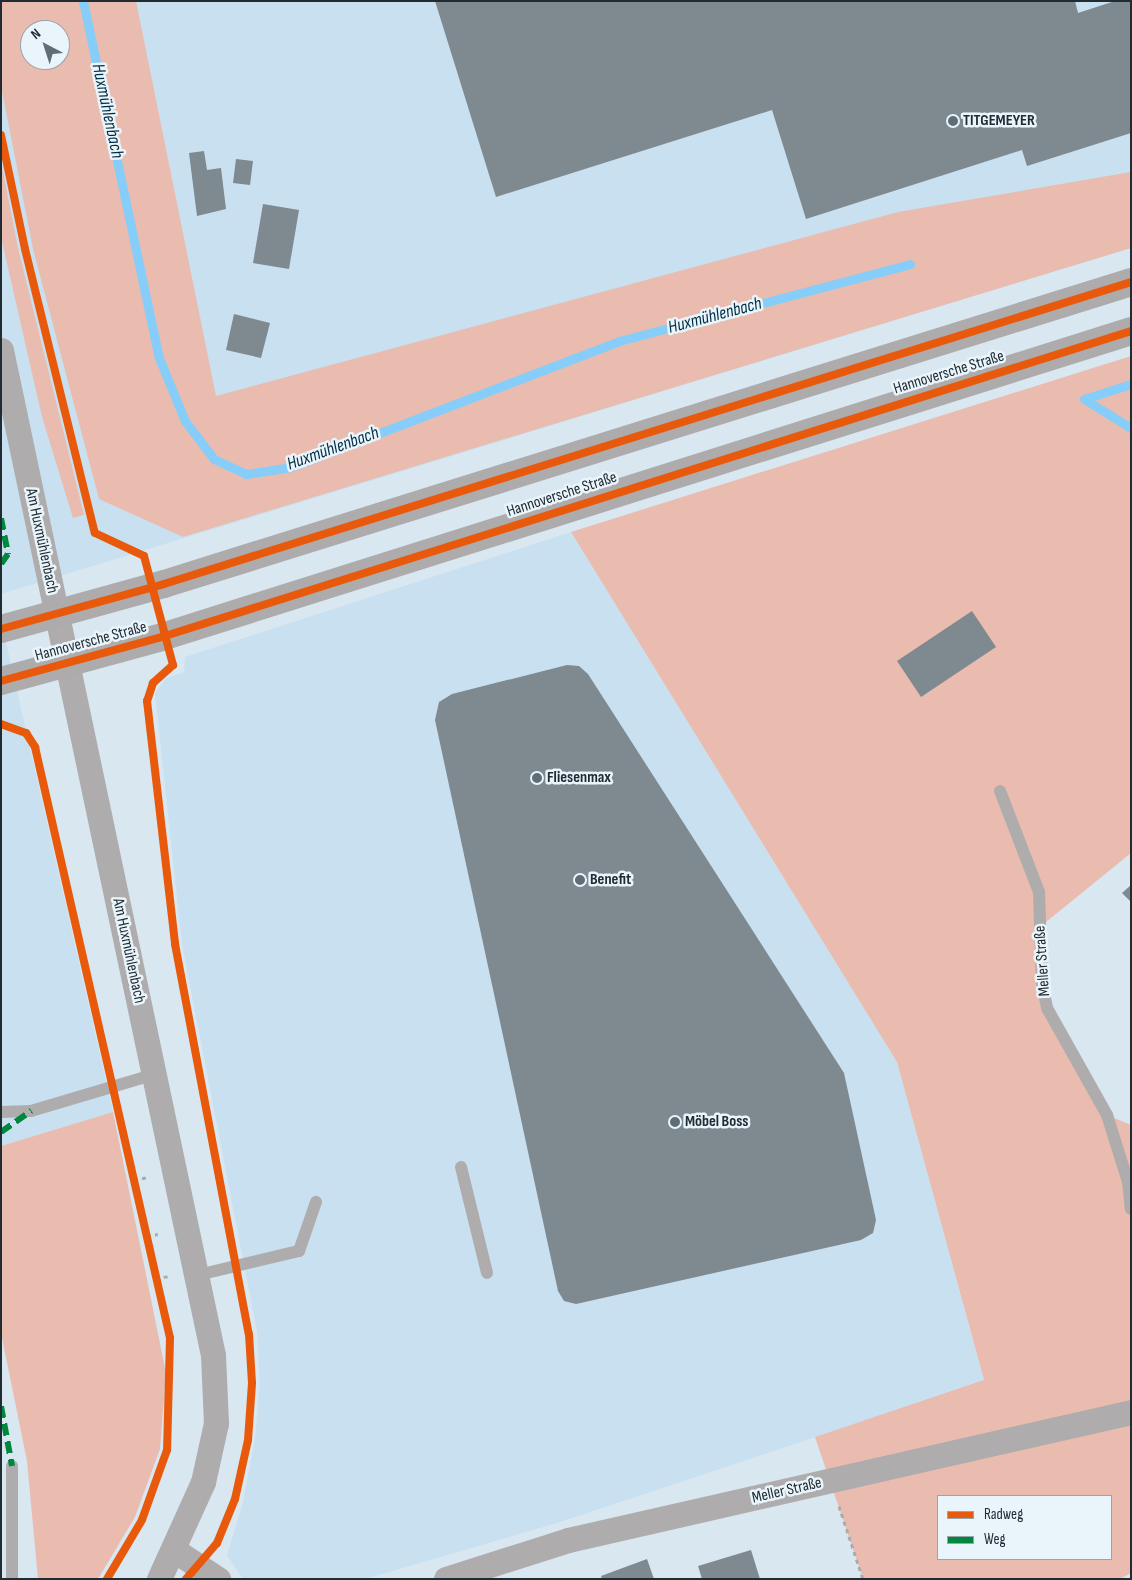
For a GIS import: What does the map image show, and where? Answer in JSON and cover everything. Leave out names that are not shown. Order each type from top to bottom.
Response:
[{"type":"main road","name":"Hannoversche Straße","points":[[1,629],[56,612],[164,584],[1131,282]]},
{"type":"main road","name":"Hannoversche Straße","points":[[1,681],[165,636],[1131,331]]},
{"type":"street","name":"Am Huxmühlenbach","points":[[1,350],[198,1275],[213,1355],[216,1423],[203,1482],[174,1550],[159,1579]]},
{"type":"street","name":"Meller Straße","points":[[446,1579],[568,1540],[1131,1412]]},
{"type":"street","points":[[174,1550],[218,1579]]},
{"type":"lane","name":"Meller Straße","points":[[1000,791],[1039,892],[1042,982],[1046,1008],[1107,1115],[1128,1182],[1131,1208]]},
{"type":"lane","points":[[1,1112],[30,1111],[155,1074]]},
{"type":"lane","points":[[462,1167],[487,1273]]},
{"type":"lane","points":[[198,1275],[298,1251],[316,1202]]},
{"type":"lane","points":[[12,1466],[12,1579]]},
{"type":"path","points":[[830,1481],[863,1579]]},
{"type":"shaded area","points":[[1,1],[1131,1],[1131,248],[1,594]]},
{"type":"shaded area","points":[[1,1],[136,1],[216,396],[898,212],[1131,172],[1131,248],[183,537],[99,499],[33,249],[1,86]]},
{"type":"shaded area","points":[[1,161],[18,248],[84,515],[73,518],[42,417],[1,237]]},
{"type":"shaded area","points":[[1131,356],[1131,853],[1041,926],[1047,1008],[1107,1115],[1131,1125],[1131,1573],[1120,1579],[863,1579],[815,1437],[984,1380],[897,1062],[571,532]]},
{"type":"shaded area","points":[[571,532],[897,1062],[984,1381],[557,1523],[365,1579],[243,1579],[227,1555],[242,1506],[255,1439],[260,1383],[257,1332],[182,944],[155,694],[165,679],[184,672],[185,657]]},
{"type":"shaded area","points":[[1,621],[113,1112],[1,1146]]},
{"type":"shaded area","points":[[113,1112],[166,1373],[160,1449],[135,1517],[98,1579],[38,1579],[27,1461],[1,1333],[1,1146]]},
{"type":"building","name":"TITGEMEYER","points":[[435,1],[1075,1],[1078,13],[1115,1],[1131,1],[1131,133],[1027,166],[1022,150],[806,219],[772,110],[496,197]]},
{"type":"building","points":[[204,151],[207,170],[221,168],[226,209],[197,216],[189,153]]},
{"type":"building","points":[[236,159],[253,161],[250,185],[233,183]]},
{"type":"building","points":[[263,204],[299,210],[289,269],[253,263]]},
{"type":"building","points":[[234,314],[270,323],[261,358],[226,350]]},
{"type":"building","points":[[972,611],[996,647],[921,697],[897,661]]},
{"type":"building","points":[[567,665],[579,666],[588,674],[844,1073],[876,1220],[873,1233],[861,1240],[576,1304],[564,1301],[558,1291],[435,720],[439,702],[452,694]]},
{"type":"building","points":[[1131,885],[1131,902],[1122,893]]},
{"type":"building","points":[[751,1550],[760,1579],[702,1579],[698,1566]]},
{"type":"building","points":[[647,1559],[654,1579],[602,1579],[601,1576]]},
{"type":"waterway","name":"Huxmühlenbach","points":[[83,1],[159,358],[185,421],[214,459],[246,474],[291,467],[619,341],[910,264]]},
{"type":"waterway","points":[[1084,399],[1131,384]]},
{"type":"waterway","name":"Huxmühlenbach","points":[[1084,399],[1131,428]]},
{"type":"marked path","points":[[1,518],[8,554],[1,564]]},
{"type":"marked path","points":[[1,1132],[31,1111]]},
{"type":"marked path","points":[[1,1406],[12,1466]]},
{"type":"cycle path","points":[[1,135],[25,249],[95,533],[144,556],[173,665],[153,683],[147,701],[175,944],[249,1334],[252,1383],[248,1440],[235,1499],[217,1543],[186,1579]]},
{"type":"cycle path","points":[[1,629],[164,584],[1131,282]]},
{"type":"cycle path","points":[[1,681],[165,636],[1131,331]]},
{"type":"cycle path","points":[[1,724],[26,733],[35,747],[170,1338],[167,1450],[142,1520],[107,1579]]},
{"type":"place","name":"TITGEMEYER","points":[[953,121]]},
{"type":"place","name":"Fliesenmax","points":[[537,778]]},
{"type":"place","name":"Benefit","points":[[580,880]]},
{"type":"place","name":"Möbel Boss","points":[[675,1122]]}]
